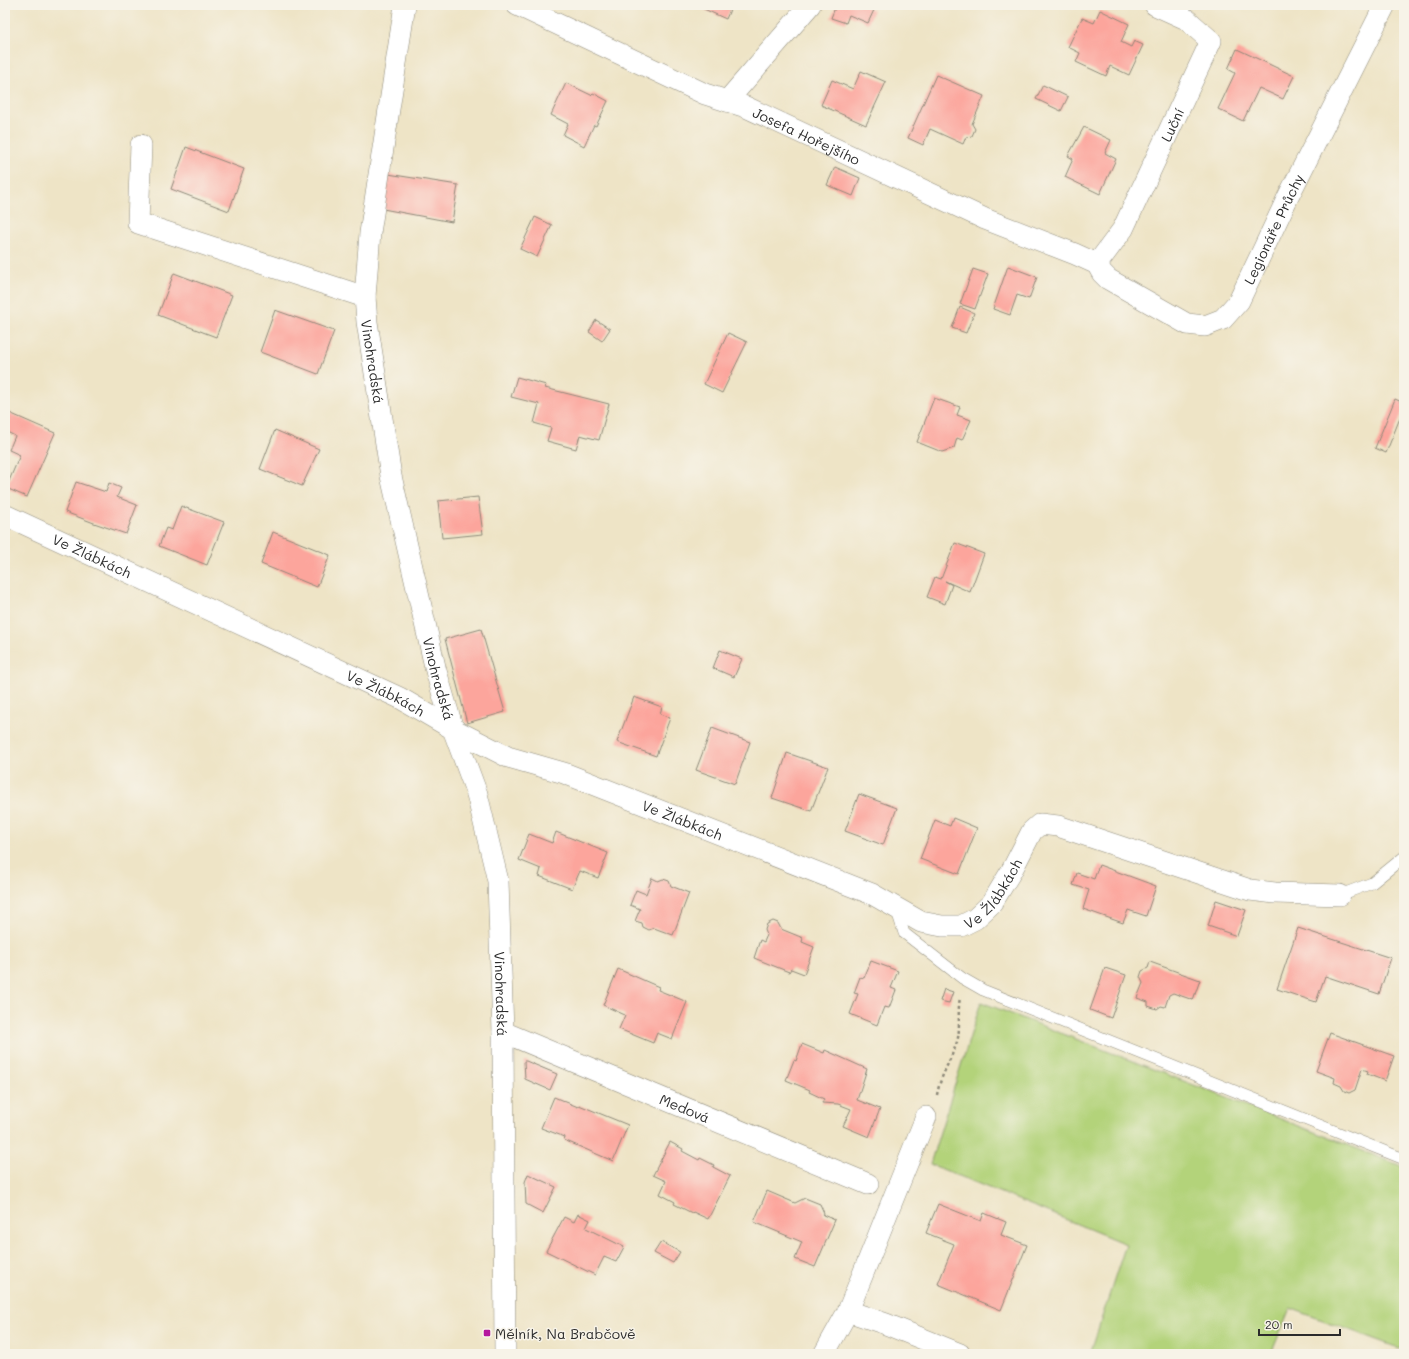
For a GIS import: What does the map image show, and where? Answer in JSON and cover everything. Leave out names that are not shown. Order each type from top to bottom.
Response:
[{"type":"street","name":"Vinohradská","points":[[405,5],[370,233],[365,297],[367,322],[390,476],[436,671],[453,730],[478,794],[498,882],[502,1032],[505,1354]]},
{"type":"street","name":"Josefa Hořejšího","points":[[517,5],[705,94],[746,107],[985,219],[1097,264]]},
{"type":"street","points":[[727,101],[810,5]]},
{"type":"street","name":"Luční","points":[[1097,264],[1123,229],[1211,41],[1186,19],[1155,5]]},
{"type":"street","name":"Legionáře Průchy","points":[[1097,264],[1102,273],[1108,279],[1187,324],[1205,326],[1223,319],[1239,301],[1288,196],[1385,5]]},
{"type":"street","points":[[141,145],[138,223],[365,297]]},
{"type":"street","name":"Ve Žlábkách","points":[[5,515],[400,698],[453,730],[508,757],[564,773],[872,894],[921,922],[942,926],[961,926],[975,919],[992,903],[1012,870],[1032,831],[1040,824],[1058,826],[1250,890],[1275,893],[1340,895]]},
{"type":"street","name":"Medová","points":[[502,1032],[868,1184]]},
{"type":"street","points":[[824,1354],[848,1311],[926,1117]]},
{"type":"street","points":[[848,1311],[886,1324],[960,1354]]},
{"type":"lane","points":[[1340,895],[1372,883],[1404,857]]},
{"type":"lane","points":[[896,908],[904,933],[962,978],[983,990],[1404,1158]]},
{"type":"path","points":[[926,1117],[931,1115],[934,1109],[939,1085],[957,1043],[960,1030],[958,1006],[962,978]]},
{"type":"green space","points":[[981,1002],[1404,1167],[1404,1350],[1290,1308],[1271,1354],[1090,1354],[1126,1244],[930,1164]]},
{"type":"building","points":[[695,5],[732,5],[726,19]]},
{"type":"building","points":[[836,5],[862,5],[874,10],[868,23],[849,15],[846,23],[831,18]]},
{"type":"building","points":[[1100,10],[1129,24],[1121,42],[1131,47],[1134,41],[1143,45],[1129,75],[1110,66],[1106,76],[1076,62],[1080,53],[1068,47],[1082,18],[1094,23]]},
{"type":"building","points":[[1237,49],[1294,76],[1283,99],[1259,88],[1243,121],[1218,109],[1235,73],[1228,69]]},
{"type":"building","points":[[861,71],[886,82],[866,125],[821,105],[832,80],[853,89]]},
{"type":"building","points":[[936,75],[984,96],[972,124],[975,129],[972,136],[966,137],[963,144],[930,129],[923,145],[908,138]]},
{"type":"building","points":[[566,83],[591,95],[593,93],[608,101],[584,146],[563,135],[568,124],[551,115]]},
{"type":"building","points":[[1043,85],[1068,97],[1061,111],[1036,99]]},
{"type":"building","points":[[1084,127],[1111,140],[1105,153],[1116,159],[1100,194],[1065,177],[1073,159],[1068,156]]},
{"type":"building","points":[[186,147],[244,169],[229,211],[171,189]]},
{"type":"building","points":[[835,167],[860,178],[853,196],[827,185]]},
{"type":"building","points":[[388,174],[458,185],[452,222],[383,209]]},
{"type":"building","points":[[535,217],[552,225],[537,257],[520,249]]},
{"type":"building","points":[[1008,266],[1037,277],[1029,299],[1017,295],[1010,315],[993,309]]},
{"type":"building","points":[[973,269],[988,274],[975,309],[960,304]]},
{"type":"building","points":[[174,273],[232,295],[216,337],[158,315]]},
{"type":"building","points":[[960,307],[974,313],[966,333],[952,328]]},
{"type":"building","points":[[275,310],[334,331],[318,374],[260,352]]},
{"type":"building","points":[[596,320],[610,329],[602,341],[589,332]]},
{"type":"building","points":[[728,333],[747,342],[722,393],[704,384]]},
{"type":"building","points":[[517,377],[546,385],[545,388],[609,404],[599,440],[580,435],[576,449],[547,441],[551,428],[534,423],[539,404],[511,397]]},
{"type":"building","points":[[934,398],[960,407],[957,415],[971,420],[962,440],[957,438],[954,448],[942,452],[917,442]]},
{"type":"building","points":[[1395,399],[1404,403],[1404,408],[1386,453],[1375,448]]},
{"type":"building","points":[[5,411],[55,433],[27,497],[6,488],[20,455],[9,450],[15,436],[5,431]]},
{"type":"building","points":[[275,430],[319,449],[302,486],[260,469]]},
{"type":"building","points":[[76,482],[106,492],[109,483],[121,488],[117,497],[137,505],[126,534],[65,512]]},
{"type":"building","points":[[478,497],[483,534],[442,538],[438,501]]},
{"type":"building","points":[[181,506],[224,522],[207,565],[159,546],[166,528],[172,530]]},
{"type":"building","points":[[273,532],[330,555],[317,587],[261,564]]},
{"type":"building","points":[[955,543],[984,554],[970,592],[945,581],[952,585],[945,604],[927,597],[935,577],[941,579]]},
{"type":"building","points":[[481,629],[505,712],[467,723],[445,639]]},
{"type":"building","points":[[720,650],[742,659],[734,677],[713,668]]},
{"type":"building","points":[[634,697],[662,707],[660,714],[670,718],[656,756],[617,742]]},
{"type":"building","points":[[712,728],[750,742],[735,784],[696,770]]},
{"type":"building","points":[[787,753],[828,767],[811,811],[772,798]]},
{"type":"building","points":[[859,794],[897,808],[883,845],[845,831]]},
{"type":"building","points":[[953,818],[977,828],[959,874],[920,859],[935,820],[950,826]]},
{"type":"building","points":[[556,832],[608,853],[598,878],[580,871],[572,889],[539,876],[541,869],[519,860],[529,834],[552,843]]},
{"type":"building","points":[[1099,865],[1156,886],[1146,916],[1128,910],[1123,923],[1083,909],[1089,890],[1073,885],[1077,873],[1094,879]]},
{"type":"building","points":[[652,878],[658,881],[663,879],[669,881],[671,886],[689,893],[673,935],[654,928],[649,930],[643,927],[642,923],[635,921],[640,909],[630,905],[636,890],[646,894]]},
{"type":"building","points":[[1216,900],[1246,910],[1237,936],[1208,926]]},
{"type":"building","points":[[773,921],[778,923],[781,929],[803,938],[802,942],[814,947],[804,974],[791,969],[789,972],[754,958],[760,940],[764,942],[767,935],[765,930],[767,924]]},
{"type":"building","points":[[1298,928],[1391,958],[1379,994],[1325,976],[1316,1002],[1277,989]]},
{"type":"building","points":[[871,961],[898,971],[891,988],[896,990],[889,1008],[884,1007],[877,1025],[850,1014],[858,994],[854,993],[860,977],[864,978]]},
{"type":"building","points":[[1150,962],[1200,980],[1193,1000],[1173,993],[1169,995],[1165,1007],[1161,1006],[1157,1009],[1148,1006],[1148,1002],[1137,998],[1143,983],[1140,977],[1142,971],[1148,968]]},
{"type":"building","points":[[1105,968],[1126,975],[1111,1018],[1090,1010]]},
{"type":"building","points":[[618,969],[659,987],[658,990],[687,1002],[672,1039],[657,1033],[653,1043],[619,1029],[625,1015],[603,1005]]},
{"type":"building","points":[[944,989],[953,992],[949,1003],[940,1001]]},
{"type":"building","points":[[1330,1033],[1394,1056],[1385,1081],[1367,1074],[1368,1071],[1362,1069],[1355,1090],[1349,1093],[1344,1091],[1341,1086],[1334,1083],[1335,1078],[1316,1071]]},
{"type":"building","points":[[802,1044],[824,1053],[825,1050],[867,1069],[857,1100],[880,1109],[869,1137],[843,1126],[851,1109],[838,1104],[822,1103],[824,1099],[809,1092],[810,1090],[786,1080],[794,1060],[796,1061]]},
{"type":"building","points":[[524,1061],[557,1074],[550,1090],[525,1079]]},
{"type":"building","points":[[554,1097],[578,1107],[579,1105],[628,1125],[613,1161],[564,1140],[565,1137],[541,1128]]},
{"type":"building","points":[[670,1142],[683,1149],[682,1151],[699,1160],[700,1158],[714,1165],[713,1167],[730,1176],[708,1219],[674,1204],[675,1202],[660,1194],[666,1181],[653,1175]]},
{"type":"building","points":[[528,1174],[556,1187],[543,1213],[526,1204],[525,1182]]},
{"type":"building","points":[[767,1191],[795,1203],[805,1198],[820,1204],[824,1213],[823,1215],[835,1220],[815,1267],[795,1259],[802,1242],[754,1222]]},
{"type":"building","points":[[938,1204],[981,1221],[984,1213],[1006,1222],[1001,1235],[1027,1245],[1001,1310],[938,1284],[954,1244],[926,1233]]},
{"type":"building","points":[[578,1214],[590,1220],[586,1228],[624,1247],[616,1262],[604,1257],[595,1275],[546,1251],[564,1217],[574,1222]]},
{"type":"building","points":[[661,1242],[680,1252],[673,1263],[654,1253]]},
{"type":"place","name":"Mělník, Na Brabčově","points":[[487,1333]]}]
